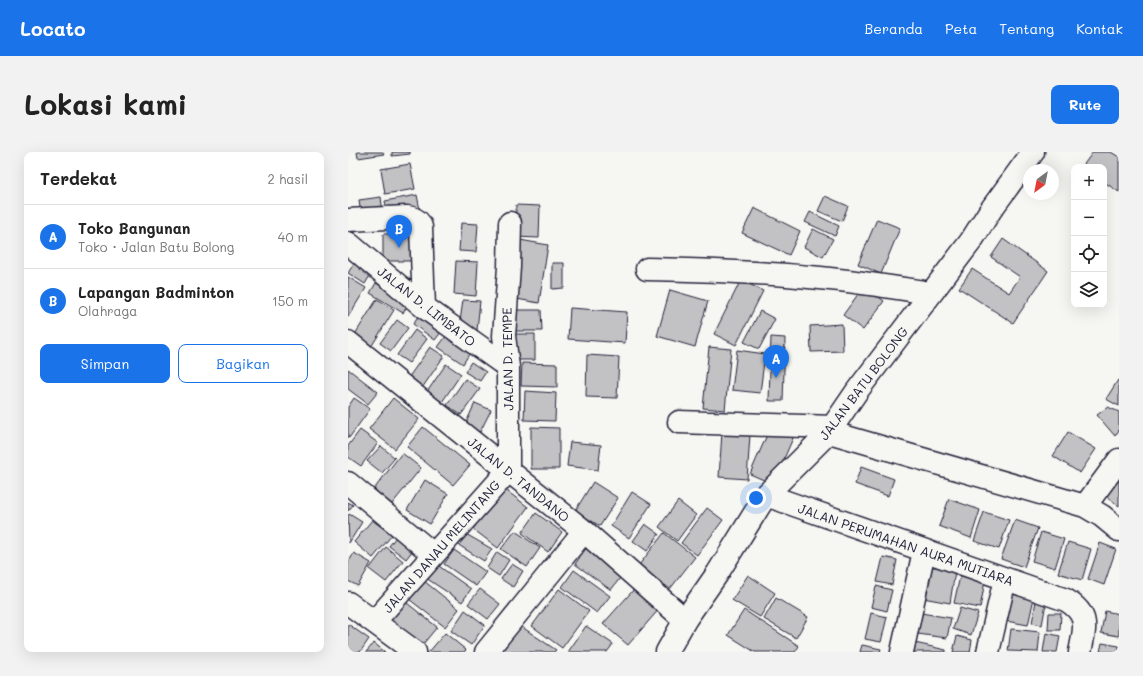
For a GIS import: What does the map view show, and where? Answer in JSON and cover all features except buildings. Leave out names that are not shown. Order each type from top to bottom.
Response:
[{"type":"street","name":"JALAN BATU BOLONG","points":[[667,652],[685,620],[717,574],[766,495],[831,430],[930,293],[971,241],[990,211],[1033,152]]},
{"type":"street","points":[[348,220],[407,217],[418,221],[421,226],[424,307]]},
{"type":"street","name":"JALAN D. TEMPE","points":[[508,471],[508,367],[504,336],[509,267],[510,223]]},
{"type":"street","name":"JALAN D. LIMBATO","points":[[348,243],[424,307],[508,367]]},
{"type":"street","points":[[647,269],[701,270],[810,277],[930,293]]},
{"type":"street","name":"JALAN D. TANDANO","points":[[348,342],[584,531],[685,620]]},
{"type":"street","points":[[679,422],[831,430],[1085,506],[1102,516],[1119,530]]},
{"type":"street","points":[[1085,506],[1119,460]]},
{"type":"street","name":"JALAN DANAU MELINTANG","points":[[374,622],[508,471]]},
{"type":"street","points":[[348,483],[433,554]]},
{"type":"street","name":"JALAN PERUMAHAN AURA MUTIARA","points":[[766,495],[1066,600],[1075,606],[1084,619],[1085,628],[1080,652]]},
{"type":"street","points":[[486,652],[584,531]]},
{"type":"street","points":[[902,652],[924,551]]},
{"type":"street","points":[[988,652],[1005,579]]},
{"type":"street","points":[[348,603],[415,652]]},
{"type":"place","name":"Lapangan Badminton","points":[[399,248]]},
{"type":"place","name":"Toko Bangunan","points":[[776,378]]}]
